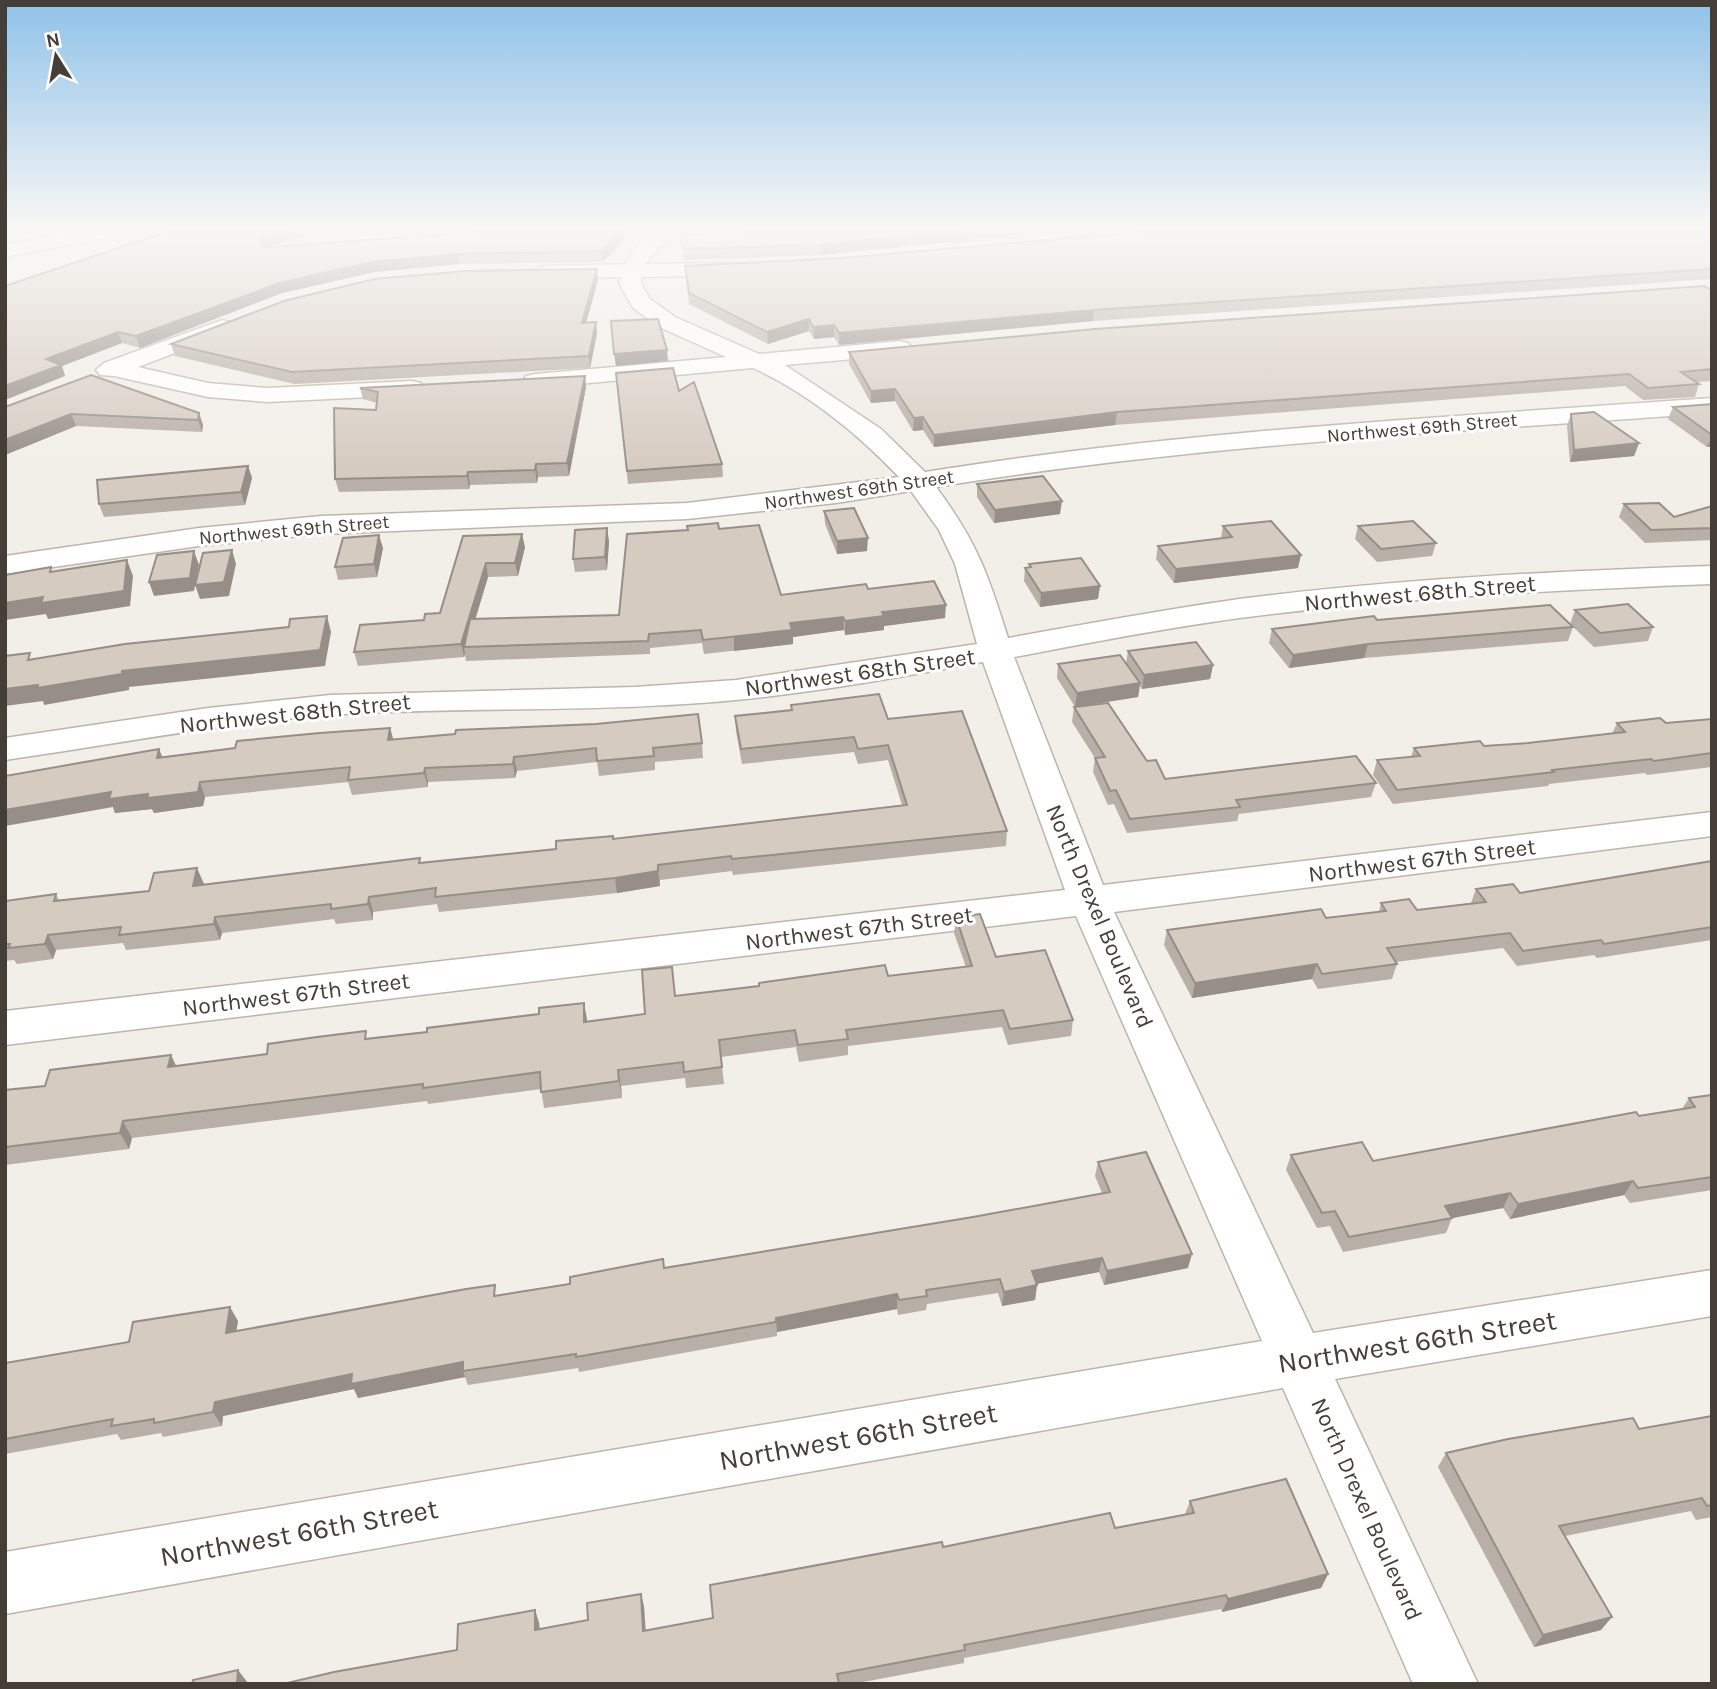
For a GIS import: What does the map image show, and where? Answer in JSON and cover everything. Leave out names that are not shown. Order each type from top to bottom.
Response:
[{"type":"street","name":"North Drexel Boulevard","points":[[649,310],[667,322],[760,362],[822,397],[873,434],[918,481],[953,528],[970,564],[996,652],[1089,901],[1446,1684]]},
{"type":"street","points":[[89,378],[240,320]]},
{"type":"street","points":[[519,382],[918,347]]},
{"type":"street","points":[[112,368],[208,390],[267,395],[436,387]]},
{"type":"street","name":"Northwest 69th Street","points":[[5,565],[199,537],[310,526],[414,519],[687,511],[782,502],[1045,461],[1712,405]]},
{"type":"street","name":"Northwest 68th Street","points":[[5,750],[198,720],[326,706],[416,701],[638,697],[733,691],[826,680],[996,652],[1045,640],[1239,609],[1491,584],[1712,575]]},
{"type":"street","name":"Northwest 67th Street","points":[[5,1028],[1089,901],[1712,824]]},
{"type":"street","name":"Northwest 66th Street","points":[[5,1583],[1300,1360],[1712,1293]]},
{"type":"building","points":[[5,310],[207,310],[136,336],[118,332],[46,359],[61,365],[5,386]]},
{"type":"building","points":[[261,310],[586,310],[582,323],[596,322],[589,356],[292,372],[171,344]]},
{"type":"building","points":[[723,310],[1097,310],[839,333],[834,325],[813,327],[809,319],[767,332]]},
{"type":"building","points":[[1367,310],[1712,310],[1712,369],[1681,372],[1699,384],[1648,388],[1629,374],[1117,412],[934,435],[923,417],[914,418],[895,389],[871,391],[849,352],[1095,329]]},
{"type":"building","points":[[658,319],[667,350],[614,354],[611,321]]},
{"type":"building","points":[[673,368],[679,391],[694,382],[722,464],[627,471],[616,373]]},
{"type":"building","points":[[91,375],[199,413],[198,420],[71,414],[5,440],[5,407]]},
{"type":"building","points":[[585,376],[567,463],[536,464],[535,470],[468,472],[467,476],[335,479],[334,408],[376,410],[378,392],[360,388]]},
{"type":"building","points":[[1712,404],[1712,435],[1673,407]]},
{"type":"building","points":[[1594,412],[1639,443],[1574,450],[1571,414]]},
{"type":"building","points":[[248,466],[241,492],[99,504],[97,480]]},
{"type":"building","points":[[1043,476],[1062,501],[995,510],[977,484]]},
{"type":"building","points":[[1659,503],[1674,517],[1712,506],[1712,528],[1651,530],[1624,504]]},
{"type":"building","points":[[854,508],[868,538],[837,541],[824,511]]},
{"type":"building","points":[[1271,521],[1301,555],[1176,569],[1158,546],[1232,537],[1223,526]]},
{"type":"building","points":[[1413,521],[1436,543],[1381,549],[1358,526]]},
{"type":"building","points":[[718,523],[719,529],[759,525],[781,595],[866,584],[868,589],[934,581],[946,605],[882,612],[884,616],[845,621],[843,617],[790,623],[792,630],[703,640],[701,630],[649,634],[648,641],[464,647],[470,619],[619,615],[627,534],[688,530],[687,526]]},
{"type":"building","points":[[607,528],[605,557],[573,559],[575,530]]},
{"type":"building","points":[[522,534],[515,563],[486,563],[461,644],[354,652],[360,625],[424,620],[425,614],[440,613],[463,536]]},
{"type":"building","points":[[379,535],[374,564],[335,567],[343,538]]},
{"type":"building","points":[[232,550],[224,582],[195,585],[203,553]]},
{"type":"building","points":[[194,551],[190,578],[149,582],[157,555]]},
{"type":"building","points":[[1081,558],[1100,586],[1041,593],[1025,568],[1031,567],[1029,564]]},
{"type":"building","points":[[127,560],[124,591],[41,603],[43,597],[5,603],[5,575],[51,567],[50,572]]},
{"type":"building","points":[[1628,604],[1653,627],[1600,633],[1575,610]]},
{"type":"building","points":[[1550,605],[1573,627],[1368,644],[1293,655],[1272,629],[1374,616],[1377,620]]},
{"type":"building","points":[[327,616],[320,650],[122,671],[122,674],[37,688],[38,685],[5,689],[5,656],[30,653],[28,660],[125,644],[289,627],[290,619]]},
{"type":"building","points":[[1196,642],[1213,665],[1144,675],[1128,651]]},
{"type":"building","points":[[1120,655],[1140,683],[1077,693],[1058,664]]},
{"type":"building","points":[[879,694],[888,719],[962,711],[1007,831],[732,859],[731,856],[658,865],[658,871],[615,878],[435,897],[436,888],[369,897],[368,904],[331,909],[331,904],[215,917],[214,924],[119,935],[121,927],[48,935],[45,944],[8,948],[10,944],[5,944],[5,901],[56,894],[54,901],[149,891],[154,873],[197,868],[193,886],[420,858],[419,863],[556,849],[556,841],[613,836],[613,839],[907,805],[888,745],[858,749],[854,737],[741,749],[735,716],[792,710],[791,705]]},
{"type":"building","points":[[1108,703],[1147,761],[1156,760],[1165,779],[1356,756],[1376,783],[1236,800],[1240,807],[1130,819],[1116,790],[1110,791],[1095,758],[1105,757],[1074,707]]},
{"type":"building","points":[[698,714],[702,743],[653,748],[654,756],[597,761],[596,748],[514,757],[513,764],[425,768],[424,773],[348,780],[350,767],[200,782],[198,792],[109,799],[111,792],[5,810],[5,776],[159,749],[157,758],[235,748],[237,741],[320,733],[390,728],[388,740],[455,734],[456,730],[596,724]]},
{"type":"building","points":[[1660,718],[1666,723],[1712,719],[1712,753],[1397,790],[1377,760],[1420,756],[1414,748],[1480,741],[1484,746],[1528,743],[1625,732],[1617,723]]},
{"type":"building","points":[[1712,861],[1712,927],[1604,944],[1601,940],[1523,951],[1510,933],[1387,948],[1397,964],[1322,974],[1317,964],[1195,983],[1167,930],[1321,909],[1326,918],[1386,911],[1381,903],[1409,899],[1417,910],[1486,902],[1476,889],[1513,884],[1520,893]]},
{"type":"building","points":[[980,914],[996,957],[1045,950],[1073,1020],[1010,1029],[1003,1010],[846,1030],[848,1039],[798,1045],[795,1030],[719,1040],[722,1067],[684,1072],[683,1062],[618,1070],[619,1081],[541,1092],[540,1072],[423,1088],[423,1084],[123,1121],[120,1133],[5,1147],[5,1090],[45,1086],[50,1070],[171,1055],[168,1067],[267,1054],[268,1044],[366,1031],[365,1039],[427,1032],[427,1028],[539,1014],[539,1008],[584,1003],[584,1022],[645,1014],[642,970],[672,967],[675,996],[759,986],[759,983],[885,965],[888,976],[972,966],[956,917]]},
{"type":"building","points":[[1712,1095],[1712,1177],[1638,1188],[1633,1181],[1518,1204],[1510,1193],[1445,1206],[1452,1218],[1349,1237],[1335,1211],[1322,1213],[1291,1155],[1362,1142],[1373,1161],[1636,1112],[1639,1116],[1695,1107],[1689,1098]]},
{"type":"building","points":[[1146,1152],[1192,1254],[1107,1271],[1102,1258],[1032,1271],[1037,1285],[1004,1292],[1000,1279],[926,1290],[927,1296],[899,1300],[897,1294],[776,1318],[776,1322],[576,1357],[576,1354],[463,1371],[463,1362],[351,1384],[352,1374],[215,1402],[213,1412],[154,1423],[154,1419],[111,1426],[113,1419],[5,1439],[5,1363],[129,1342],[133,1322],[230,1307],[226,1333],[466,1289],[495,1285],[494,1296],[570,1284],[570,1277],[663,1259],[664,1268],[973,1217],[1110,1192],[1098,1162]]},
{"type":"building","points":[[1712,1416],[1712,1505],[1707,1506],[1702,1498],[1559,1526],[1612,1617],[1543,1635],[1446,1453],[1508,1439],[1633,1418],[1639,1429]]},
{"type":"building","points":[[1286,1479],[1328,1574],[1228,1599],[1226,1595],[964,1645],[965,1650],[837,1674],[839,1684],[283,1684],[457,1650],[458,1624],[535,1610],[535,1630],[588,1620],[587,1603],[641,1594],[643,1631],[713,1618],[710,1585],[942,1542],[943,1547],[1110,1513],[1115,1528],[1194,1513],[1190,1501]]},
{"type":"building","points":[[238,1670],[237,1684],[192,1684],[193,1680]]}]
